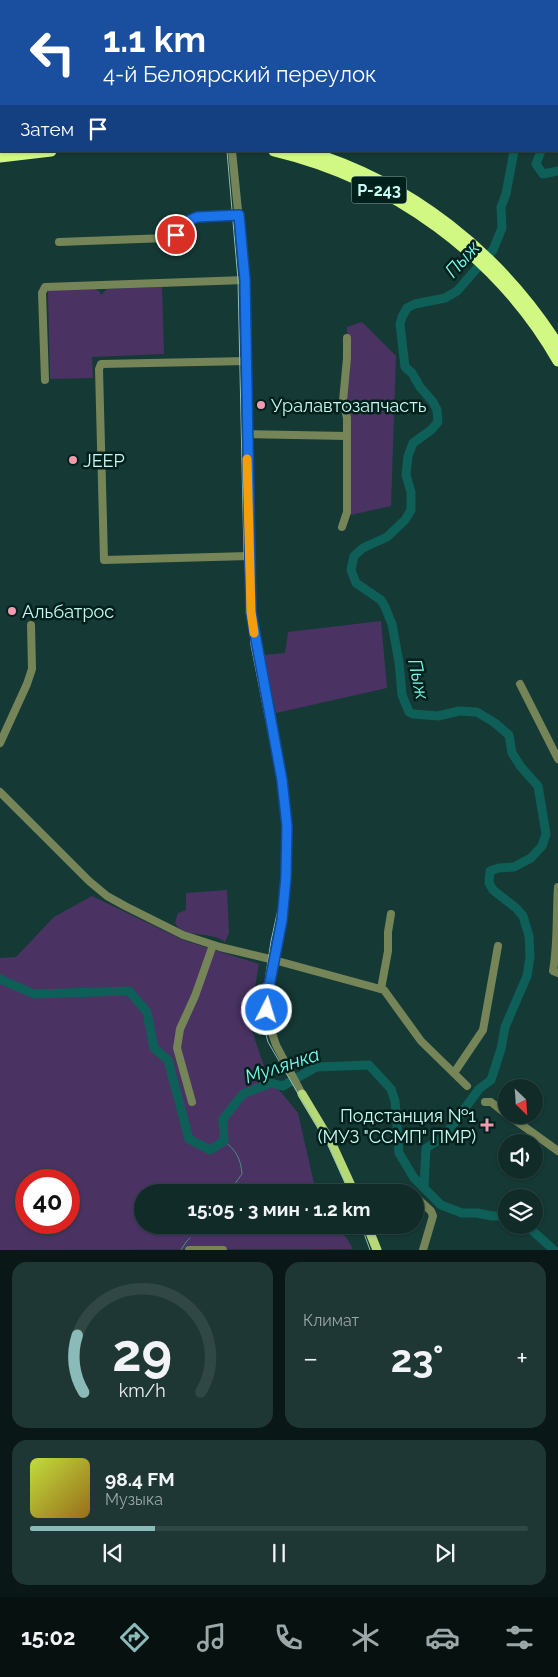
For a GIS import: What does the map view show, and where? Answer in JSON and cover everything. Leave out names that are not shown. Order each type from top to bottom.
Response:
[{"type":"highway","points":[[0,157],[42,152]]},
{"type":"highway","name":"Р-243","points":[[277,152],[323,166],[380,190],[474,251]]},
{"type":"highway","name":"Р-243","points":[[309,152],[360,171],[404,193],[454,229],[536,311],[558,345]]},
{"type":"highway","name":"Р-243","points":[[498,274],[529,316],[558,361]]},
{"type":"main road","points":[[302,1094],[332,1144],[350,1184]]},
{"type":"main road","points":[[371,1234],[377,1250]]},
{"type":"street","points":[[232,152],[245,280],[251,612],[282,780],[287,826],[286,877],[282,920],[268,992],[267,1018],[270,1031],[302,1094]]},
{"type":"street","points":[[59,242],[167,238],[176,235],[188,221],[197,217],[239,215]]},
{"type":"street","points":[[45,380],[43,288],[48,286],[245,280]]},
{"type":"street","points":[[342,527],[347,512],[348,436],[347,418],[343,401],[347,338]]},
{"type":"street","points":[[247,360],[101,364],[99,369],[104,560],[249,556]]},
{"type":"street","points":[[247,434],[348,436]]},
{"type":"street","points":[[0,743],[32,669],[31,625]]},
{"type":"street","points":[[520,684],[558,759]]},
{"type":"street","points":[[0,792],[89,881],[107,896],[170,929],[213,945],[381,989],[391,998],[421,1041],[467,1086]]},
{"type":"street","points":[[555,972],[558,887]]},
{"type":"street","points":[[381,989],[388,951],[390,914]]},
{"type":"street","points":[[192,1102],[177,1048],[180,1029],[195,996],[213,945]]},
{"type":"street","points":[[454,1073],[483,1030],[498,946]]},
{"type":"street","points":[[485,1102],[491,1102],[498,1107]]},
{"type":"street","points":[[521,1124],[558,1151]]},
{"type":"street","points":[[423,1250],[433,1216],[431,1211],[424,1205]]},
{"type":"street","points":[[190,1249],[223,1250]]},
{"type":"shaded area","points":[[162,287],[164,354],[92,357],[93,378],[50,379],[48,290],[94,288],[101,295],[107,289]]},
{"type":"shaded area","points":[[362,322],[396,356],[391,506],[346,516],[347,327]]},
{"type":"shaded area","points":[[381,621],[387,688],[276,713],[263,655],[285,653],[288,632]]},
{"type":"shaded area","points":[[227,890],[229,933],[225,942],[214,937],[185,931],[175,923],[178,913],[186,910],[186,893]]},
{"type":"shaded area","points":[[92,896],[183,940],[259,964],[249,1022],[267,1075],[298,1113],[314,1184],[134,1184],[134,1234],[343,1234],[353,1249],[0,1250],[0,958],[16,957],[54,917]]},
{"type":"waterway","name":"Пыж","points":[[424,1187],[426,1148],[444,1137],[479,1089],[491,1080],[501,1049],[505,1027],[527,976],[530,957],[529,936],[523,916],[493,890],[489,883],[490,871],[514,867],[531,858],[542,846],[546,834],[538,786],[521,767],[512,753],[509,735],[495,723],[477,712],[459,711],[438,716],[409,712],[402,695],[399,662],[392,624],[381,600],[356,583],[351,570],[354,556],[363,548],[387,537],[405,520],[411,510],[411,492],[406,475],[408,456],[413,443],[431,430],[438,422],[437,410],[433,402],[420,387],[412,373],[405,367],[400,324],[402,317],[407,308],[415,304],[445,298],[457,291],[493,250],[502,228],[501,207],[506,194],[514,152]]},
{"type":"waterway","name":"Пыж","points":[[541,152],[536,164],[543,174],[558,171]]},
{"type":"waterway","name":"Мулянка","points":[[0,979],[34,994],[129,991],[147,1012],[154,1048],[168,1060],[189,1139],[210,1150],[224,1141],[223,1119],[243,1094],[271,1083],[283,1086],[316,1067],[369,1065],[391,1089],[395,1101],[399,1153],[414,1178],[441,1205],[462,1213],[498,1216]]},
{"type":"waterway","points":[[224,1141],[237,1155],[240,1164],[242,1174],[235,1184]]},
{"type":"waterway","name":"Мулянка","points":[[536,1234],[554,1250]]},
{"type":"waterway","points":[[181,1250],[190,1238]]},
{"type":"tram line","points":[[227,152],[238,280],[244,556],[251,645],[277,777],[283,818],[283,872],[261,1007],[268,1042],[328,1145],[345,1184]]},
{"type":"tram line","points":[[364,1234],[370,1250]]},
{"type":"slow traffic","points":[[247,459],[251,612],[254,633]]},
{"type":"place","name":"Уралавтозапчасть","points":[[261,405]]},
{"type":"place","name":"JEEP","points":[[73,460]]},
{"type":"place","name":"Альбатрос","points":[[12,611]]},
{"type":"place","name":"Подстанция №1 (МУЗ \"ССМП\" ПМР)","points":[[487,1125]]},
{"type":"route","points":[[176,235],[188,221],[197,217],[239,215],[245,280],[251,612],[282,780],[287,826],[286,877],[282,920],[268,992],[267,1010]]}]
